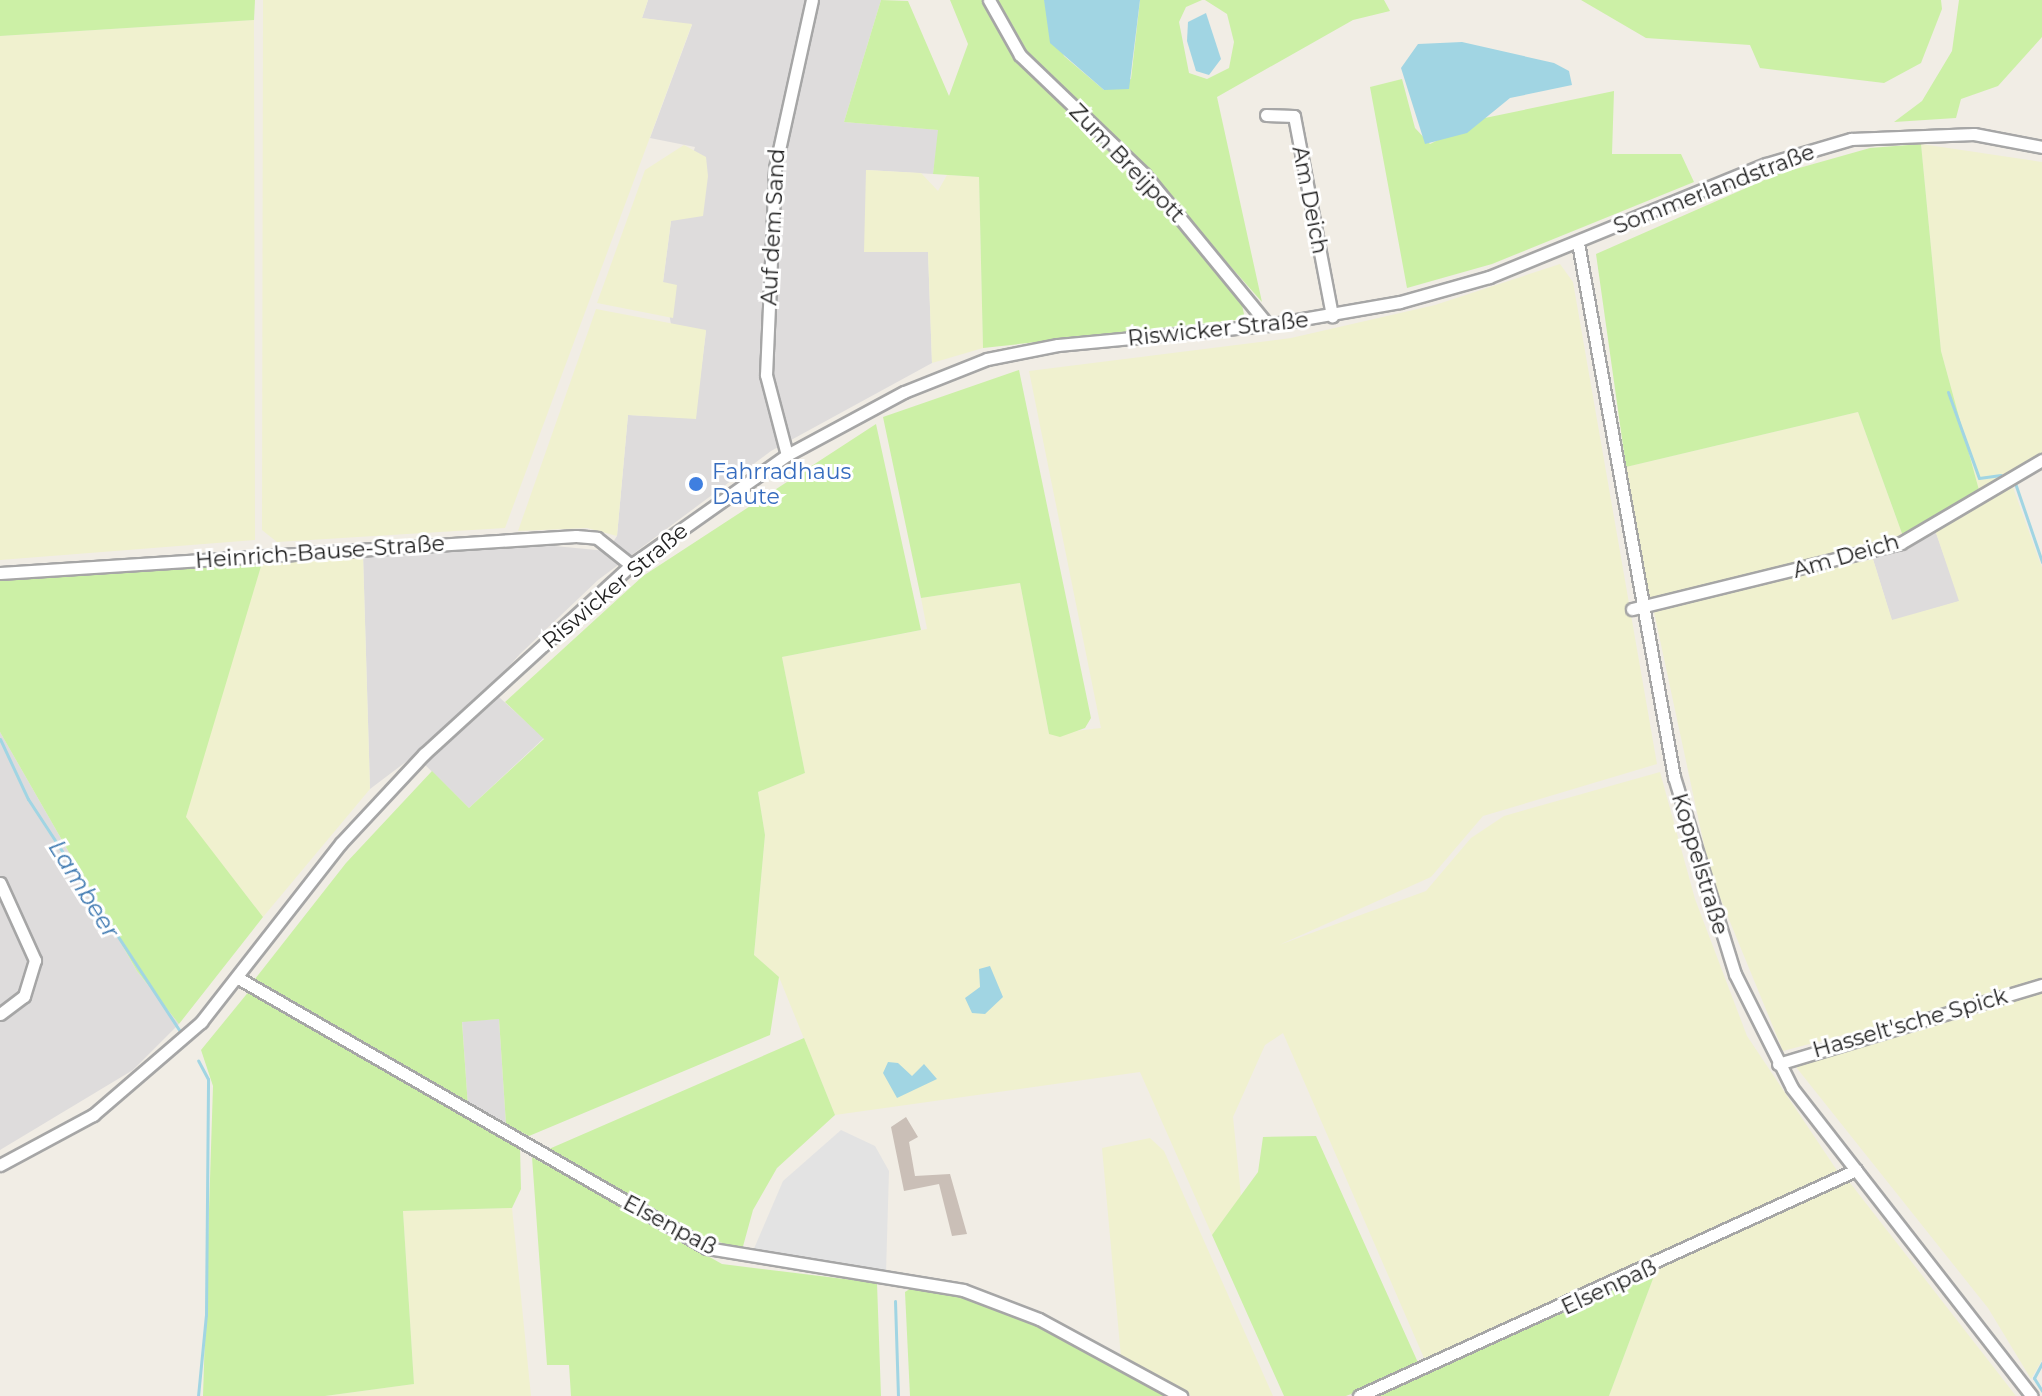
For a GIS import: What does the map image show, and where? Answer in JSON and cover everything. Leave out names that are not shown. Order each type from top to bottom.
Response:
[{"type":"street","name":"Auf dem Sand","points":[[787,455],[766,375],[775,168],[812,0]]},
{"type":"street","name":"Zum Breijpott","points":[[989,0],[1020,55],[1144,174],[1268,325]]},
{"type":"street","name":"Am Deich","points":[[1266,115],[1294,116],[1332,316]]},
{"type":"street","name":"Sommerlandstraße","points":[[1578,243],[1766,164],[1851,139],[1974,134],[2042,147]]},
{"type":"street","name":"Riswicker Straße","points":[[0,1165],[139,1081],[238,978],[341,843],[424,754],[631,565],[787,455],[904,392],[987,359],[1332,316],[1489,277],[1578,243]]},
{"type":"street","name":"Koppelstraße","points":[[1578,243],[1637,608],[1691,840],[1735,974],[1778,1064],[1856,1170],[2032,1396]]},
{"type":"street","name":"Am Deich","points":[[1637,608],[1901,543],[2042,460]]},
{"type":"street","name":"Heinrich-Bause-Straße","points":[[0,573],[576,536],[597,538],[631,565]]},
{"type":"street","points":[[0,883],[35,960],[24,996],[0,1014]]},
{"type":"street","name":"Elsenpaß","points":[[238,978],[707,1248],[963,1290],[1039,1319],[1181,1396]]},
{"type":"street","name":"Hasselt'sche Spick","points":[[1778,1064],[2042,985]]},
{"type":"street","name":"Elsenpaß","points":[[1359,1396],[1856,1170]]},
{"type":"shaded area","points":[[648,0],[881,0],[844,122],[939,130],[933,174],[867,170],[928,251],[932,363],[771,451],[598,580],[520,654],[489,688],[544,738],[469,808],[415,755],[370,789],[363,555],[544,545],[607,551],[617,536],[628,415],[695,418],[706,331],[671,324],[663,282],[671,221],[695,147],[650,138],[692,25],[642,18]]},
{"type":"shaded area","points":[[1934,527],[1960,601],[1892,621],[1872,556]]},
{"type":"shaded area","points":[[0,732],[137,971],[179,1024],[133,1070],[0,1150]]},
{"type":"shaded area","points":[[499,1019],[506,1124],[468,1107],[462,1021]]},
{"type":"shaded area","points":[[841,1130],[875,1146],[889,1171],[886,1273],[753,1251],[783,1181]]},
{"type":"green space","points":[[0,0],[255,0],[254,20],[0,36]]},
{"type":"green space","points":[[263,0],[648,0],[642,18],[692,24],[505,528],[277,542],[262,530]]},
{"type":"green space","points":[[881,0],[908,1],[949,96],[968,44],[950,0],[985,0],[1021,63],[1140,174],[1241,300],[1245,319],[983,348],[979,177],[933,174],[938,130],[844,122]]},
{"type":"green space","points":[[997,0],[1044,0],[1064,56],[1104,90],[1131,79],[1140,0],[1202,0],[1186,7],[1179,22],[1189,73],[1207,79],[1229,68],[1234,42],[1227,14],[1205,0],[1384,0],[1390,11],[1353,20],[1217,97],[1262,302],[1116,137],[1023,49]]},
{"type":"green space","points":[[1581,0],[1941,0],[1942,9],[1921,63],[1884,83],[1760,68],[1750,45],[1646,38]]},
{"type":"green space","points":[[1959,0],[2042,0],[2042,37],[1998,86],[1961,99],[1956,118],[1894,122],[1922,101],[1952,51]]},
{"type":"green space","points":[[254,20],[255,540],[0,560],[0,36]]},
{"type":"green space","points":[[1402,79],[1415,128],[1430,144],[1480,119],[1614,91],[1612,154],[1681,154],[1694,182],[1492,264],[1407,288],[1370,87]]},
{"type":"green space","points":[[1921,144],[2042,162],[2042,457],[1979,490],[1941,351]]},
{"type":"green space","points":[[1921,144],[1941,351],[1979,490],[1904,539],[1858,412],[1626,467],[1596,254],[1778,174],[1870,148]]},
{"type":"green space","points":[[684,145],[706,157],[708,176],[703,216],[671,221],[663,282],[677,285],[673,318],[597,303],[645,170]]},
{"type":"green space","points":[[866,170],[921,173],[938,191],[947,175],[979,177],[983,348],[932,363],[928,252],[864,252]]},
{"type":"green space","points":[[1560,264],[1573,282],[1657,764],[1483,816],[1431,877],[1279,945],[1426,891],[1471,838],[1504,816],[1660,772],[1695,899],[1747,1036],[1838,1172],[1455,1352],[1424,1358],[1283,1033],[1265,1045],[1233,1117],[1241,1196],[1212,1235],[1140,1072],[835,1115],[779,977],[754,956],[765,835],[758,792],[805,773],[782,657],[927,629],[921,598],[1020,583],[1049,734],[1101,728],[1029,371],[1291,338],[1435,305]]},
{"type":"green space","points":[[596,309],[706,330],[696,419],[628,415],[617,536],[587,528],[518,531]]},
{"type":"green space","points":[[1019,370],[1091,718],[1085,728],[1060,737],[1049,734],[1020,583],[921,598],[883,417]]},
{"type":"green space","points":[[1858,412],[1904,539],[1648,598],[1626,467]]},
{"type":"green space","points":[[876,424],[921,630],[782,657],[805,773],[758,792],[765,835],[754,955],[779,977],[770,1035],[529,1136],[506,1124],[499,1019],[462,1022],[468,1107],[255,979],[346,863],[432,771],[469,808],[544,739],[505,702],[643,576]]},
{"type":"green space","points":[[2010,479],[2042,568],[2042,982],[1783,1051],[1710,873],[1654,612],[1872,556],[1892,620],[1959,601],[1934,527]]},
{"type":"green space","points":[[363,555],[370,789],[263,917],[186,818],[191,788],[262,563]]},
{"type":"green space","points":[[262,563],[186,817],[263,917],[179,1024],[137,971],[0,732],[0,581]]},
{"type":"green space","points":[[2042,988],[2042,1360],[2031,1379],[1988,1308],[1796,1067],[1800,1060]]},
{"type":"green space","points":[[250,990],[520,1147],[521,1189],[512,1208],[403,1211],[414,1384],[325,1396],[203,1396],[213,1086],[201,1050]]},
{"type":"green space","points":[[804,1038],[835,1115],[777,1168],[753,1210],[742,1250],[686,1230],[549,1149]]},
{"type":"green space","points":[[1316,1136],[1420,1367],[1346,1396],[1284,1396],[1212,1235],[1258,1172],[1263,1137]]},
{"type":"green space","points":[[1150,1138],[1164,1151],[1273,1396],[1191,1396],[1121,1357],[1102,1148]]},
{"type":"green space","points":[[532,1157],[722,1264],[877,1283],[881,1396],[571,1396],[569,1365],[547,1365]]},
{"type":"green space","points":[[1847,1179],[2016,1396],[1609,1396],[1657,1268]]},
{"type":"green space","points":[[512,1208],[531,1396],[325,1396],[414,1384],[403,1211]]},
{"type":"green space","points":[[1657,1268],[1609,1396],[1371,1396],[1455,1361]]},
{"type":"green space","points":[[913,1287],[1000,1306],[1168,1396],[910,1396],[905,1292]]},
{"type":"water","points":[[1044,0],[1140,0],[1129,89],[1104,90],[1050,43]]},
{"type":"water","points":[[1206,13],[1221,59],[1209,75],[1196,71],[1187,41],[1188,22]]},
{"type":"water","points":[[1462,42],[1554,63],[1569,71],[1572,85],[1510,98],[1467,133],[1425,144],[1401,68],[1418,44]]},
{"type":"water","points":[[990,966],[1003,997],[985,1014],[972,1013],[965,998],[980,987],[979,969]]},
{"type":"water","points":[[888,1062],[898,1063],[912,1076],[924,1064],[937,1079],[897,1098],[883,1073]]},
{"type":"building","points":[[906,1117],[918,1137],[909,1142],[915,1176],[950,1174],[967,1234],[952,1236],[939,1184],[904,1191],[891,1127]]},
{"type":"waterway","points":[[1948,392],[1979,478],[2001,475]]},
{"type":"waterway","points":[[2014,480],[2042,562]]},
{"type":"waterway","name":"Lambeer","points":[[0,739],[28,799],[180,1031]]},
{"type":"waterway","name":"Lambeer","points":[[198,1060],[208,1079],[206,1315],[198,1396]]},
{"type":"waterway","points":[[895,1301],[898,1396]]},
{"type":"waterway","points":[[2042,1363],[2034,1378],[2042,1391]]},
{"type":"place","name":"Fahrradhaus Daute","points":[[696,484]]}]
